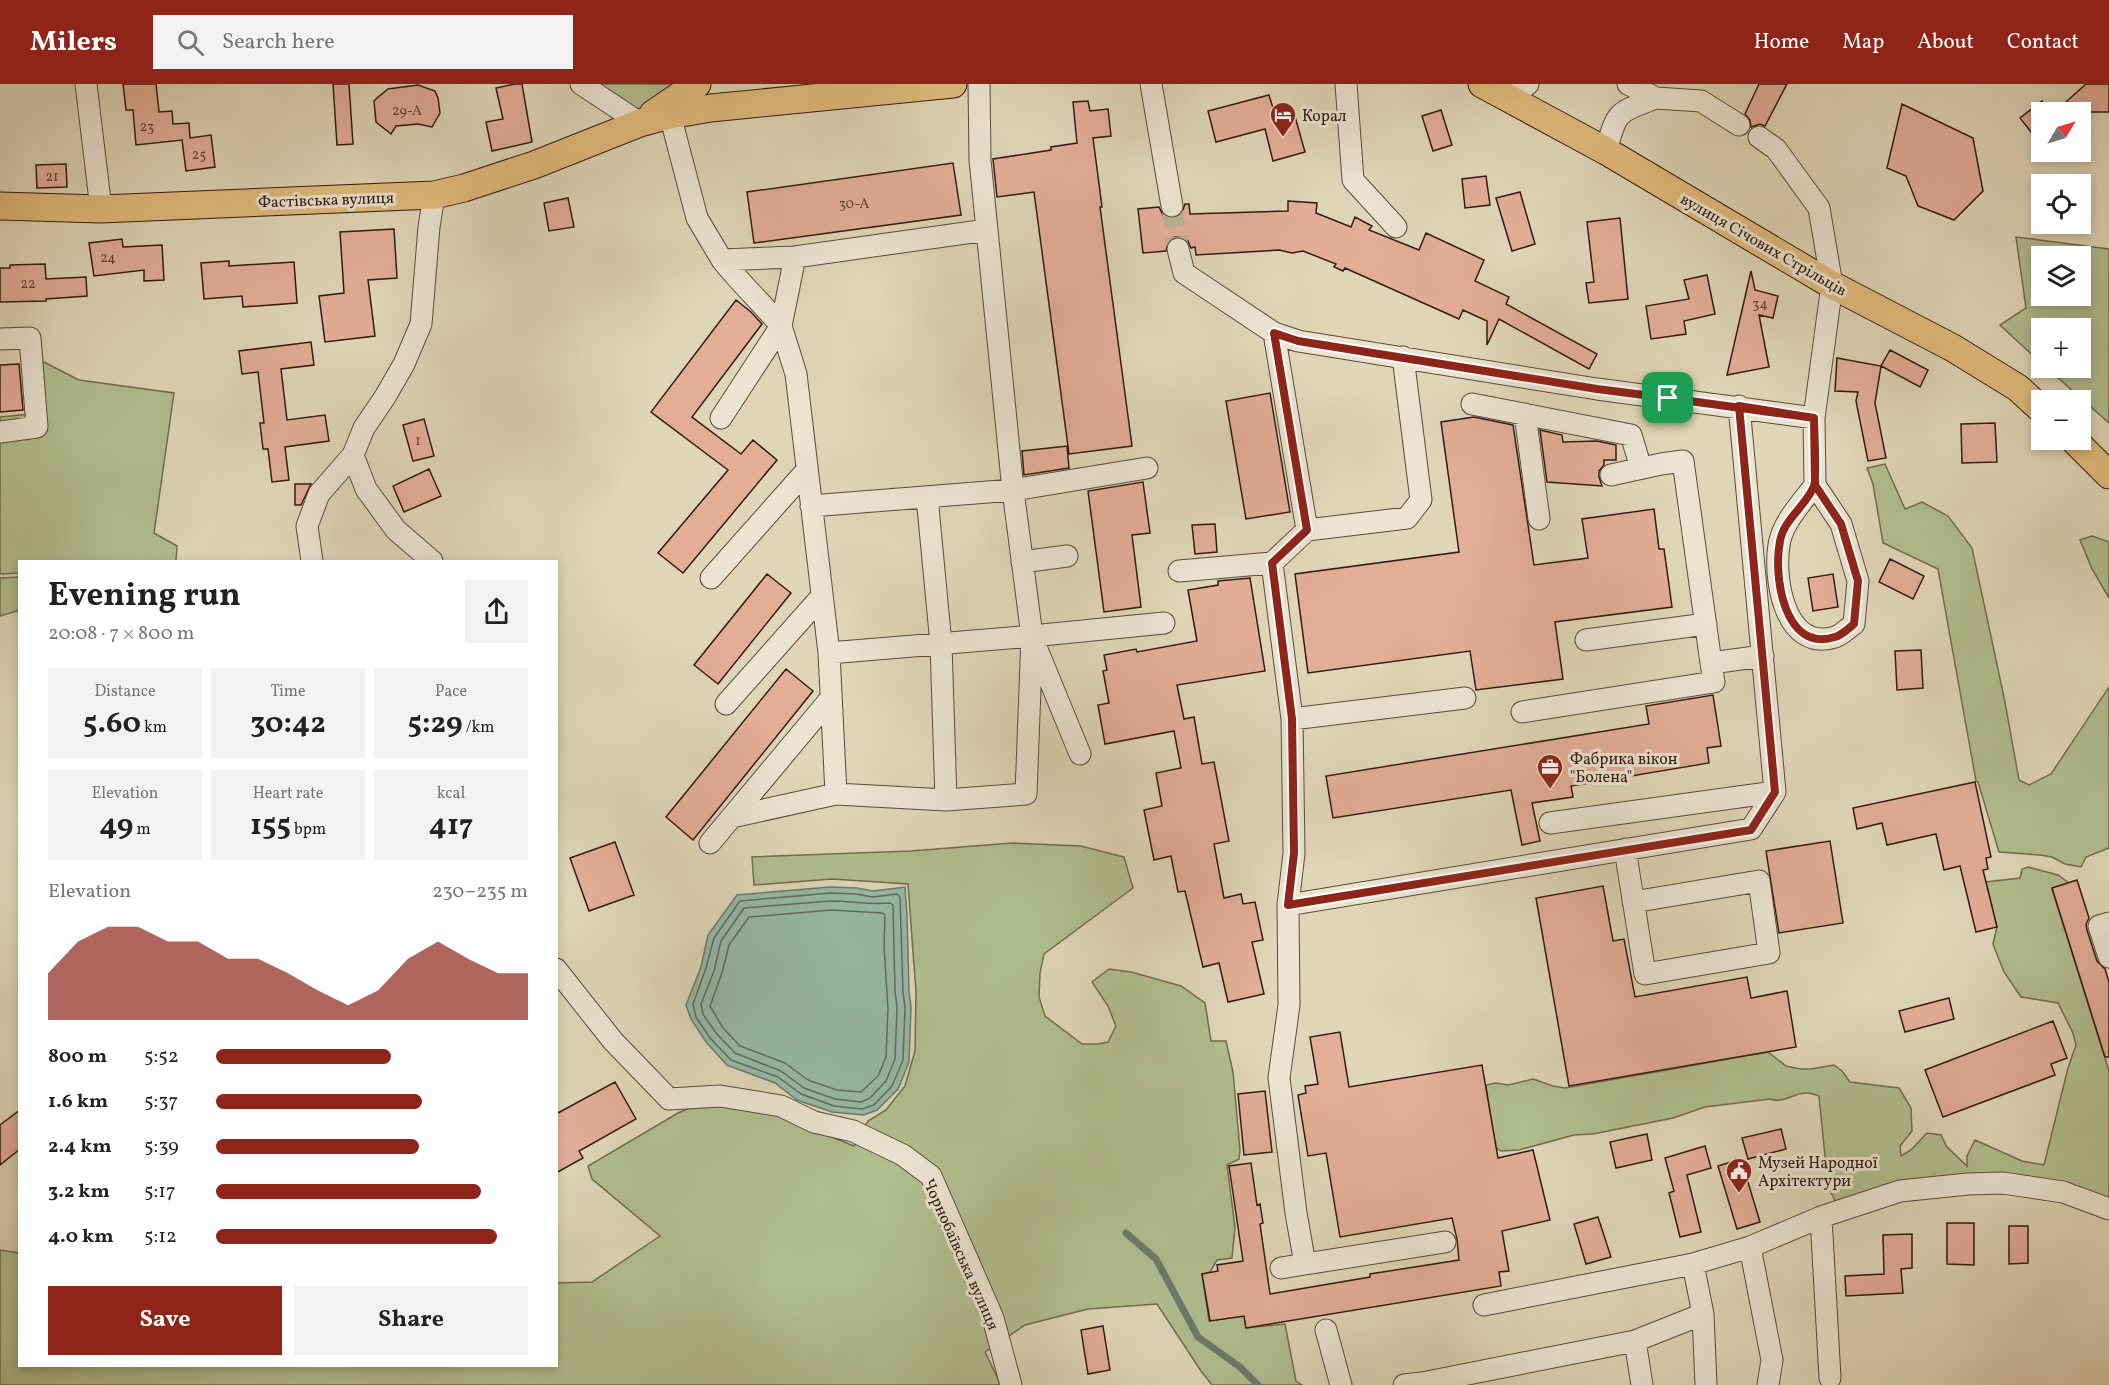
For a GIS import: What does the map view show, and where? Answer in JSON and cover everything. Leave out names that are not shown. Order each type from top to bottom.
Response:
[{"type":"main road","name":"Фастівська вулиця","points":[[640,123],[698,84]]},
{"type":"main road","name":"Фастівська вулиця","points":[[0,207],[101,209],[434,195],[464,188],[534,165],[640,123],[670,115],[711,108],[953,84]]},
{"type":"main road","name":"вулиця Січових Стрільців","points":[[1482,84],[1519,92],[1606,151],[1832,285],[1953,348],[2018,388],[2031,400]]},
{"type":"main road","points":[[2084,450],[2109,475]]},
{"type":"street","points":[[86,84],[101,209]]},
{"type":"street","points":[[581,84],[640,123]]},
{"type":"street","points":[[732,817],[836,794],[946,800],[1026,794],[1032,636],[1013,490],[980,160],[979,84]]},
{"type":"street","points":[[1151,84],[1172,206]]},
{"type":"street","points":[[1346,84],[1353,180],[1396,227]]},
{"type":"street","points":[[1628,84],[1656,98]]},
{"type":"street","points":[[1606,151],[1613,124],[1622,111],[1656,98],[1701,100],[1739,125]]},
{"type":"street","points":[[670,115],[698,218],[722,260],[738,281],[781,326],[796,374],[829,653],[836,794]]},
{"type":"street","points":[[1759,137],[1776,149],[1819,208],[1832,285],[1814,418],[1815,485],[1841,524],[1858,581],[1854,624],[1837,636],[1820,640],[1803,634],[1787,614],[1779,583],[1780,541],[1784,530],[1815,485]]},
{"type":"street","points":[[312,560],[307,526],[319,494],[353,455],[364,428],[404,364],[421,324],[434,195]]},
{"type":"street","points":[[722,260],[795,257],[987,230]]},
{"type":"street","points":[[1178,249],[1184,273],[1274,333],[1298,341],[1597,389],[1739,406],[1814,418]]},
{"type":"street","points":[[721,418],[781,326],[795,257]]},
{"type":"street","points":[[1274,333],[1307,530]]},
{"type":"street","points":[[0,339],[30,338],[37,427],[0,432]]},
{"type":"street","points":[[1179,571],[1272,563],[1307,530],[1407,518],[1421,500],[1403,357]]},
{"type":"street","points":[[1472,404],[1631,435],[1641,468]]},
{"type":"street","points":[[1288,905],[1751,830],[1775,792],[1739,406]]},
{"type":"street","points":[[1525,414],[1539,519]]},
{"type":"street","points":[[353,455],[366,489],[390,522],[431,560]]},
{"type":"street","points":[[1522,712],[1714,682],[1683,461],[1611,475]]},
{"type":"street","points":[[811,506],[1013,490],[1148,468]]},
{"type":"street","points":[[711,578],[807,470]]},
{"type":"street","points":[[927,497],[941,644],[946,800]]},
{"type":"street","points":[[1022,562],[1067,556]]},
{"type":"street","points":[[1272,563],[1292,719],[1294,853],[1288,905],[1289,1005],[1279,1078],[1296,1213],[1305,1264]]},
{"type":"street","points":[[726,704],[822,596]]},
{"type":"street","points":[[829,653],[1164,623]]},
{"type":"street","points":[[1586,640],[1706,624]]},
{"type":"street","points":[[1032,636],[1080,754]]},
{"type":"street","points":[[1711,663],[1763,656]]},
{"type":"street","points":[[710,843],[831,698]]},
{"type":"street","points":[[1292,719],[1465,698]]},
{"type":"street","points":[[1550,823],[1775,792]]},
{"type":"street","points":[[1625,849],[1633,902],[1645,974],[1769,954],[1759,881],[1633,902]]},
{"type":"street","points":[[2109,923],[2099,926],[2109,957]]},
{"type":"street","name":"Чорнобаївська вулиця","points":[[558,972],[613,1041],[669,1099],[720,1096],[781,1106],[814,1122],[853,1131],[903,1155],[931,1176],[993,1318],[1011,1385]]},
{"type":"street","points":[[1484,1305],[1693,1264],[1750,1246],[1821,1218],[1900,1191],[2003,1183],[2063,1192],[2109,1209]]},
{"type":"street","points":[[1821,1218],[1830,1378]]},
{"type":"street","points":[[1281,1268],[1445,1242]]},
{"type":"street","points":[[1750,1246],[1772,1360],[1768,1385]]},
{"type":"street","points":[[1693,1264],[1702,1314],[1707,1385]]},
{"type":"street","points":[[1416,1384],[1635,1341],[1702,1314]]},
{"type":"street","points":[[1326,1330],[1341,1385]]},
{"type":"street","points":[[1635,1341],[1642,1385]]},
{"type":"shaded area","points":[[579,84],[695,84],[639,123]]},
{"type":"shaded area","points":[[2016,237],[2086,246],[2031,246],[2031,306],[2091,306],[2091,247],[2109,249],[2109,423],[2091,407],[2091,390],[2072,390],[2058,378],[2091,378],[2091,318],[2031,318],[2031,354],[2000,325],[2026,308]]},
{"type":"shaded area","points":[[36,358],[79,380],[174,393],[154,533],[177,546],[176,560],[18,560],[18,573],[0,574],[0,417],[40,413]]},
{"type":"shaded area","points":[[1885,464],[1905,509],[1922,502],[1948,516],[1972,548],[2019,780],[2029,785],[2051,774],[2109,687],[2109,848],[2086,857],[2081,867],[2065,864],[2052,857],[1999,852],[1976,781],[1938,569],[1883,543],[1873,484],[1867,468]]},
{"type":"shaded area","points":[[2092,536],[2109,542],[2109,598],[2092,569],[2080,540]]},
{"type":"shaded area","points":[[18,577],[18,610],[0,616],[0,578]]},
{"type":"shaded area","points":[[1012,843],[1081,846],[1124,857],[1133,888],[1044,954],[1039,997],[1045,1016],[1082,1044],[1108,1042],[1116,1026],[1108,1006],[1092,982],[1109,969],[1131,972],[1181,986],[1205,1003],[1211,1041],[1226,1041],[1233,1072],[1240,1150],[1239,1159],[1227,1165],[1235,1227],[1232,1258],[1217,1260],[1210,1272],[1202,1274],[1209,1321],[1244,1316],[1246,1328],[1285,1324],[1296,1381],[1302,1385],[1212,1385],[1157,1304],[1088,1309],[1025,1325],[985,1352],[1001,1385],[0,1385],[0,1250],[18,1253],[18,1367],[558,1367],[558,1283],[592,1282],[660,1236],[592,1179],[588,1166],[678,1113],[692,1107],[717,1103],[775,1114],[854,1146],[868,1121],[886,1110],[905,1086],[915,1051],[916,992],[908,884],[832,879],[754,885],[752,857],[911,851]]},
{"type":"shaded area","points":[[2028,867],[2058,875],[2069,883],[2052,889],[2109,1071],[2109,1213],[2053,1183],[1836,1203],[1828,1186],[1819,1096],[1805,1093],[1782,1100],[1770,1099],[1705,1107],[1673,1118],[1593,1134],[1574,1135],[1519,1150],[1501,1151],[1495,1147],[1486,1085],[1496,1083],[1508,1085],[1533,1079],[1565,1088],[1768,1052],[1786,1066],[1811,1069],[1834,1065],[1850,1082],[1899,1088],[1911,1108],[1912,1131],[1900,1146],[1901,1156],[1911,1150],[1927,1133],[1941,1135],[1947,1147],[1967,1166],[1967,1156],[1975,1140],[2022,1161],[2044,1165],[2068,1068],[2076,1045],[2073,1033],[2058,1003],[2021,997],[2004,972],[1993,944],[1997,927],[1986,882],[2020,878],[2022,869]]},
{"type":"water","points":[[830,887],[873,891],[905,887],[911,1007],[909,1062],[898,1089],[877,1110],[864,1115],[832,1112],[797,1100],[775,1083],[727,1065],[706,1042],[691,1019],[686,1005],[701,967],[708,935],[737,895]]},
{"type":"building","points":[[123,84],[156,84],[159,112],[172,111],[173,124],[189,123],[190,138],[211,135],[215,167],[186,171],[182,140],[136,145],[133,110],[126,110]]},
{"type":"building","points":[[333,84],[349,84],[353,144],[337,145]]},
{"type":"building","points":[[522,84],[532,142],[492,151],[486,122],[503,119],[496,88]]},
{"type":"building","points":[[1759,84],[1787,84],[1765,126],[1760,124],[1751,127],[1750,120],[1745,114]]},
{"type":"building","points":[[2086,84],[2109,84],[2109,112],[2091,112],[2091,102],[2066,102]]},
{"type":"building","points":[[418,85],[435,91],[438,98],[440,113],[432,127],[418,124],[396,126],[391,134],[376,122],[374,101],[377,98],[388,89]]},
{"type":"building","points":[[1269,95],[1276,118],[1294,113],[1305,152],[1273,161],[1265,129],[1216,142],[1208,111]]},
{"type":"building","points":[[1088,101],[1090,111],[1108,109],[1111,136],[1093,138],[1132,446],[1069,454],[1034,192],[997,197],[993,159],[1051,150],[1051,147],[1077,143],[1073,102]]},
{"type":"building","points":[[1902,104],[1973,138],[1983,191],[1954,220],[1918,206],[1906,176],[1887,168]]},
{"type":"building","points":[[1441,110],[1452,145],[1433,151],[1422,116]]},
{"type":"building","points":[[2031,110],[2031,132],[2020,118]]},
{"type":"building","points":[[953,163],[961,215],[754,243],[747,192]]},
{"type":"building","points":[[66,164],[67,187],[37,188],[36,165]]},
{"type":"building","points":[[1486,176],[1490,205],[1465,208],[1462,179]]},
{"type":"building","points":[[1520,192],[1535,244],[1512,251],[1496,198]]},
{"type":"building","points":[[568,198],[574,227],[549,231],[544,203]]},
{"type":"building","points":[[1288,201],[1317,203],[1316,213],[1351,227],[1355,217],[1372,226],[1369,230],[1419,250],[1426,233],[1484,260],[1475,281],[1509,297],[1506,304],[1597,354],[1589,369],[1499,319],[1487,345],[1487,321],[1463,310],[1459,319],[1345,268],[1343,271],[1334,267],[1336,264],[1303,251],[1292,253],[1279,250],[1196,255],[1195,247],[1191,248],[1188,241],[1182,237],[1175,237],[1169,240],[1166,251],[1143,253],[1138,209],[1159,207],[1163,215],[1174,219],[1181,215],[1185,204],[1189,204],[1190,214],[1288,211]]},
{"type":"building","points":[[1620,218],[1628,299],[1589,303],[1586,283],[1594,282],[1587,222]]},
{"type":"building","points":[[394,229],[397,278],[368,280],[375,336],[325,342],[319,296],[344,293],[340,232]]},
{"type":"building","points":[[122,239],[123,247],[162,245],[164,280],[144,281],[144,270],[94,276],[89,243]]},
{"type":"building","points":[[229,261],[229,266],[294,262],[297,303],[243,307],[242,296],[204,299],[201,263]]},
{"type":"building","points":[[45,264],[46,279],[86,277],[87,296],[46,299],[46,301],[0,302],[0,268],[10,268],[10,265]]},
{"type":"building","points":[[1751,271],[1755,290],[1778,296],[1773,318],[1759,315],[1769,367],[1727,375]]},
{"type":"building","points":[[1707,275],[1715,314],[1684,321],[1686,334],[1651,339],[1646,306],[1689,299],[1684,280]]},
{"type":"building","points":[[736,300],[762,324],[692,417],[741,454],[753,440],[777,460],[683,573],[658,553],[728,470],[651,412]]},
{"type":"building","points":[[311,342],[314,365],[281,369],[287,420],[325,415],[329,441],[285,447],[289,480],[272,482],[268,449],[263,449],[260,423],[264,423],[258,372],[242,374],[239,351]]},
{"type":"building","points":[[1890,350],[1928,370],[1920,387],[1881,366]]},
{"type":"building","points":[[1837,358],[1881,366],[1875,403],[1886,458],[1868,461],[1856,401],[1858,392],[1835,391]]},
{"type":"building","points":[[19,364],[23,410],[0,412],[0,365]]},
{"type":"building","points":[[1270,393],[1290,512],[1246,519],[1226,401]]},
{"type":"building","points":[[1474,417],[1513,425],[1534,565],[1588,558],[1582,519],[1654,509],[1659,549],[1664,549],[1672,607],[1555,622],[1563,679],[1476,690],[1470,651],[1308,673],[1295,574],[1459,552],[1441,422]]},
{"type":"building","points":[[424,419],[434,456],[413,461],[403,425]]},
{"type":"building","points":[[1995,423],[1997,462],[1962,463],[1961,424]]},
{"type":"building","points":[[1540,430],[1562,435],[1563,442],[1597,441],[1616,445],[1616,460],[1604,460],[1604,465],[1599,471],[1602,486],[1547,482]]},
{"type":"building","points":[[1067,446],[1069,468],[1024,475],[1022,451]]},
{"type":"building","points":[[429,469],[441,496],[404,512],[393,486]]},
{"type":"building","points":[[1143,482],[1150,533],[1132,535],[1141,607],[1104,612],[1088,491]]},
{"type":"building","points":[[295,484],[311,484],[301,505],[295,505]]},
{"type":"building","points":[[1215,524],[1217,552],[1195,554],[1192,525]]},
{"type":"building","points":[[1890,559],[1924,576],[1913,599],[1879,582]]},
{"type":"building","points":[[767,574],[791,593],[718,684],[694,665]]},
{"type":"building","points":[[1833,574],[1838,607],[1813,611],[1808,578]]},
{"type":"building","points":[[1250,578],[1265,671],[1177,685],[1184,719],[1194,717],[1202,764],[1214,762],[1229,841],[1214,844],[1224,898],[1241,894],[1243,904],[1255,902],[1263,940],[1252,942],[1264,994],[1228,1002],[1219,963],[1203,967],[1185,891],[1178,892],[1171,856],[1154,860],[1144,810],[1162,806],[1156,773],[1181,768],[1174,731],[1105,744],[1098,705],[1109,703],[1103,671],[1107,670],[1104,655],[1136,649],[1137,652],[1197,641],[1188,590],[1218,585],[1218,581]]},
{"type":"building","points":[[1921,650],[1923,688],[1897,690],[1895,651]]},
{"type":"building","points":[[786,669],[813,691],[693,840],[666,817]]},
{"type":"building","points":[[1713,695],[1721,746],[1707,748],[1709,763],[1571,786],[1573,797],[1532,803],[1540,841],[1522,845],[1511,790],[1333,818],[1326,776],[1649,724],[1646,706]]},
{"type":"building","points":[[1975,782],[1991,857],[1986,858],[1988,869],[1983,870],[1997,927],[1976,932],[1960,866],[1944,870],[1936,834],[1887,845],[1882,823],[1857,829],[1853,808]]},
{"type":"building","points":[[1830,841],[1843,923],[1779,933],[1766,851]]},
{"type":"building","points":[[615,842],[634,895],[589,911],[570,858]]},
{"type":"building","points":[[2077,880],[2089,918],[2086,924],[2087,930],[2097,961],[2105,969],[2109,982],[2109,1057],[2105,1057],[2052,888]]},
{"type":"building","points":[[1603,886],[1613,941],[1624,939],[1635,997],[1747,977],[1751,998],[1787,991],[1796,1047],[1569,1086],[1536,898]]},
{"type":"building","points":[[1949,998],[1954,1019],[1905,1032],[1899,1011]]},
{"type":"building","points":[[2053,1021],[2067,1058],[2051,1064],[2055,1075],[1943,1117],[1925,1070]]},
{"type":"building","points":[[1340,1032],[1349,1087],[1482,1065],[1498,1158],[1533,1150],[1550,1220],[1502,1231],[1509,1271],[1499,1272],[1501,1286],[1246,1328],[1244,1316],[1210,1321],[1202,1274],[1218,1271],[1217,1265],[1243,1261],[1229,1166],[1251,1163],[1257,1205],[1260,1204],[1263,1223],[1260,1224],[1270,1294],[1370,1277],[1370,1274],[1459,1260],[1452,1218],[1340,1237],[1326,1153],[1308,1156],[1298,1095],[1306,1093],[1305,1086],[1318,1084],[1310,1037]]},
{"type":"building","points":[[615,1082],[636,1119],[579,1151],[583,1158],[558,1172],[558,1113]]},
{"type":"building","points":[[1265,1091],[1272,1152],[1244,1155],[1238,1094]]},
{"type":"building","points":[[18,1112],[18,1151],[0,1165],[0,1125]]},
{"type":"building","points":[[1781,1129],[1786,1149],[1748,1159],[1742,1138]]},
{"type":"building","points":[[1647,1134],[1652,1160],[1616,1168],[1610,1142]]},
{"type":"building","points":[[1705,1146],[1711,1168],[1687,1175],[1701,1232],[1680,1237],[1669,1193],[1674,1191],[1665,1158]]},
{"type":"building","name":"Музей Народної Архітектури","points":[[1741,1159],[1760,1222],[1737,1229],[1718,1166]]},
{"type":"building","points":[[1598,1217],[1611,1257],[1586,1264],[1574,1224]]},
{"type":"building","points":[[1947,1223],[1974,1223],[1974,1265],[1947,1264]]},
{"type":"building","points":[[2009,1226],[2028,1226],[2028,1263],[2009,1264]]},
{"type":"building","points":[[1912,1234],[1912,1268],[1901,1269],[1903,1293],[1846,1296],[1845,1276],[1884,1274],[1883,1235]]},
{"type":"building","points":[[1103,1326],[1110,1370],[1088,1374],[1081,1330]]},
{"type":"waterway","points":[[1126,1233],[1156,1259],[1198,1337],[1240,1367],[1258,1385]]},
{"type":"tunnel","points":[[1172,206],[1178,249]]},
{"type":"place","name":"Корал","points":[[1283,138]]},
{"type":"place","name":"Фабрика вікон \"Болена\"","points":[[1550,790]]},
{"type":"place","name":"Музей Народної Архітектури","points":[[1739,1194]]},
{"type":"route","points":[[1668,398],[1597,389],[1298,341],[1274,333],[1307,530],[1272,563],[1292,719],[1294,853],[1288,905],[1751,830],[1775,792],[1739,406],[1814,418],[1815,485],[1841,524],[1858,581],[1854,624],[1837,636],[1820,640],[1803,634],[1787,614],[1779,583],[1780,541],[1784,530],[1815,485],[1814,418],[1739,406],[1668,398]]}]
